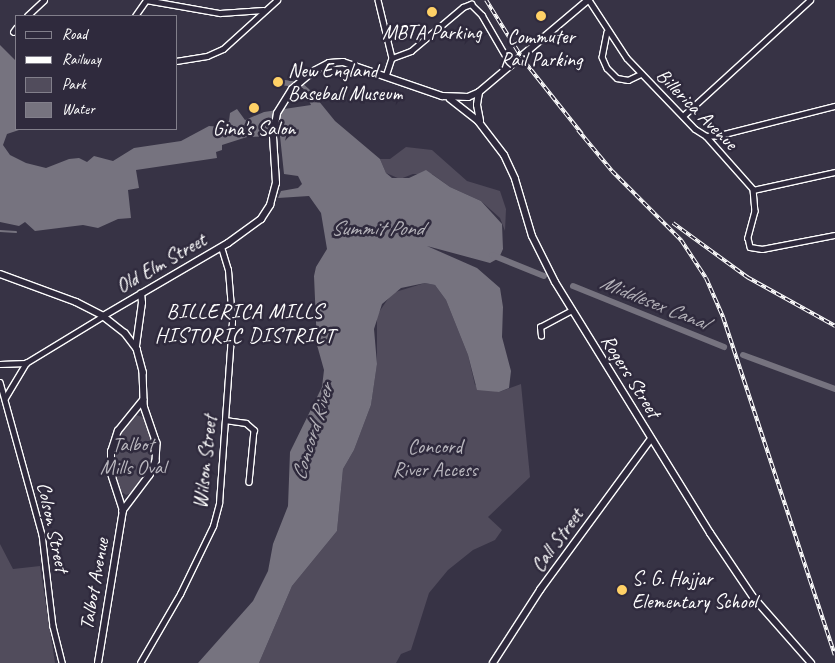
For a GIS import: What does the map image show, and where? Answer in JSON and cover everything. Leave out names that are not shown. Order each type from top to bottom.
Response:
[{"type":"main road","points":[[386,76],[447,98],[460,99],[479,92],[588,0]]},
{"type":"main road","name":"Old Elm Street","points":[[103,316],[221,247],[256,224],[270,205],[276,180],[274,138],[278,111],[296,84],[320,67],[338,61],[386,76]]},
{"type":"main road","points":[[479,92],[478,110],[482,124]]},
{"type":"main road","name":"Rogers Street","points":[[447,98],[482,124],[508,163],[532,236],[572,310],[651,439],[742,581],[811,663]]},
{"type":"main road","points":[[0,274],[76,302],[103,316]]},
{"type":"street","points":[[28,15],[44,0]]},
{"type":"street","points":[[136,15],[146,0],[220,13],[264,9]]},
{"type":"street","points":[[178,61],[218,52],[235,41],[264,9],[277,0]]},
{"type":"street","points":[[378,0],[392,58],[386,76]]},
{"type":"street","name":"Billerica Avenue","points":[[588,0],[607,32],[641,74],[706,136],[753,190]]},
{"type":"street","points":[[683,116],[810,0]]},
{"type":"street","points":[[392,58],[411,51],[463,7],[471,4],[482,15],[512,65]]},
{"type":"street","points":[[607,32],[602,56],[607,68],[617,78],[628,80],[641,74]]},
{"type":"street","points":[[706,136],[720,135],[835,106]]},
{"type":"street","points":[[835,172],[753,190],[755,211],[748,238],[750,247],[766,249],[835,236]]},
{"type":"street","name":"Wilson Street","points":[[140,663],[180,594],[213,526],[219,503],[232,316],[228,270],[221,247]]},
{"type":"street","name":"Talbot Avenue","points":[[136,346],[142,304],[141,294]]},
{"type":"street","points":[[540,336],[540,328],[572,310]]},
{"type":"street","name":"Talbot Avenue","points":[[103,316],[122,330],[136,346],[144,372],[143,400],[157,443],[156,461],[146,482],[123,511]]},
{"type":"street","name":"Old Elm Street","points":[[0,364],[26,363],[103,316]]},
{"type":"street","points":[[5,398],[26,363]]},
{"type":"street","name":"Colson Street","points":[[0,382],[42,534],[53,626],[62,663]]},
{"type":"street","name":"Talbot Avenue","points":[[98,663],[123,511],[111,473],[111,452],[118,431],[143,400]]},
{"type":"street","points":[[225,420],[246,423],[254,430],[249,482]]},
{"type":"street","name":"Call Street","points":[[493,663],[540,590],[651,439]]},
{"type":"green space","points":[[406,147],[432,150],[467,181],[500,191],[506,209],[505,231],[500,218],[481,201],[450,187],[432,174],[413,174],[400,179],[386,173],[380,159],[390,159]]},
{"type":"green space","name":"Concord River Access","points":[[425,283],[435,285],[446,300],[468,355],[475,385],[499,392],[521,384],[530,477],[488,517],[502,530],[495,540],[473,550],[448,570],[429,593],[411,650],[401,654],[396,663],[259,663],[292,586],[337,531],[343,469],[354,450],[371,405],[377,364],[377,315],[392,293]]},
{"type":"green space","name":"Talbot Mills Oval","points":[[136,415],[149,419],[155,435],[154,468],[134,492],[126,495],[116,488],[113,480],[112,445],[130,417]]},
{"type":"green space","points":[[0,544],[13,569],[40,566],[55,663],[0,663]]},
{"type":"water","points":[[0,45],[15,60],[15,130],[19,130],[7,134],[3,145],[10,155],[26,163],[46,168],[69,159],[79,158],[87,162],[94,156],[113,161],[134,148],[181,141],[209,126],[222,127],[229,121],[230,113],[237,109],[245,120],[264,112],[311,105],[303,88],[280,85],[285,80],[302,83],[335,121],[380,159],[386,173],[392,178],[409,178],[426,170],[450,187],[481,201],[502,224],[503,249],[499,258],[490,263],[427,246],[477,268],[500,288],[503,307],[502,337],[511,371],[509,388],[499,392],[477,390],[468,355],[446,300],[435,285],[425,283],[401,288],[382,304],[374,329],[377,364],[371,405],[354,450],[343,469],[337,531],[292,586],[259,663],[198,663],[253,601],[268,571],[273,544],[288,506],[290,452],[322,387],[324,370],[317,345],[314,276],[316,267],[327,249],[321,213],[309,196],[278,198],[281,191],[298,188],[302,184],[298,176],[284,174],[280,136],[247,137],[222,145],[222,150],[216,152],[217,158],[136,170],[139,188],[128,190],[131,218],[118,219],[98,228],[83,225],[35,231],[25,222],[19,226],[0,222]]},
{"type":"waterway","points":[[0,231],[16,232]]},
{"type":"waterway","name":"Middlesex Canal","points":[[492,255],[544,276]]},
{"type":"waterway","name":"Middlesex Canal","points":[[573,286],[724,347]]},
{"type":"waterway","name":"Middlesex Canal","points":[[743,355],[835,389]]},
{"type":"railway","points":[[486,0],[524,61],[582,134]]},
{"type":"railway","points":[[578,130],[612,171],[681,240],[706,278],[723,317],[835,655]]},
{"type":"railway","points":[[673,223],[747,277],[835,326]]},
{"type":"place","name":"MBTA Parking","points":[[432,12]]},
{"type":"place","name":"Commuter Rail Parking","points":[[541,16]]},
{"type":"place","name":"New England Baseball Museum","points":[[278,82]]},
{"type":"place","name":"Gina's Salon","points":[[254,108]]},
{"type":"place","name":"S. G. Hajjar Elementary School","points":[[622,590]]},
{"type":"district","name":"BILLERICA MILLS HISTORIC DISTRICT","points":[[245,323]]},
{"type":"water label","name":"Summit Pond","points":[[377,228]]},
{"type":"water label","name":"Concord River","points":[[312,432]]}]
